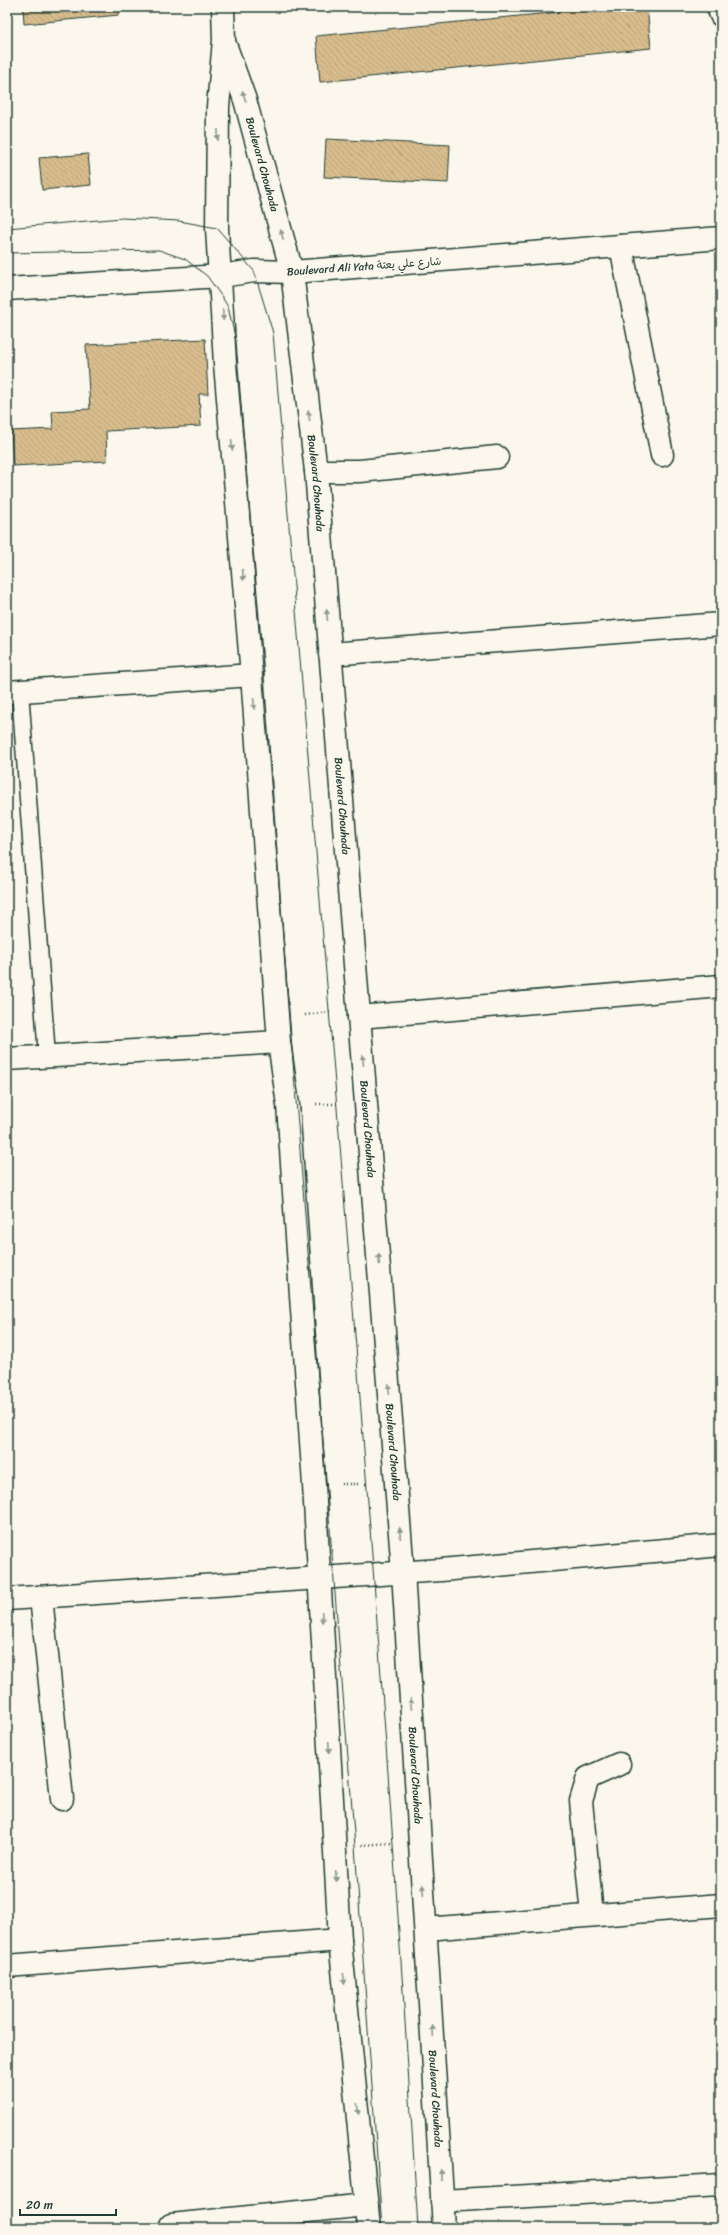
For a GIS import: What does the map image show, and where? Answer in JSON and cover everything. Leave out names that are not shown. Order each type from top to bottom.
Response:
[{"type":"street","name":"Boulevard Chouhada","points":[[224,7],[224,40],[218,107],[217,228],[226,372],[252,675],[279,1042],[288,1105],[314,1485],[340,1940],[367,2205],[368,2228]]},
{"type":"street","points":[[718,7],[721,15]]},
{"type":"street","name":"Boulevard Chouhada","points":[[224,40],[245,100],[292,272],[316,470],[403,1572],[440,2143],[444,2228]]},
{"type":"street","name":"Boulevard Ali Yata شارع علي يعتة","points":[[7,289],[221,276],[254,271],[292,272],[721,238]]},
{"type":"street","points":[[621,246],[662,455]]},
{"type":"street","points":[[316,470],[360,471],[497,457]]},
{"type":"street","points":[[330,654],[721,624]]},
{"type":"street","points":[[14,691],[252,675]]},
{"type":"street","points":[[358,1013],[721,986]]},
{"type":"street","points":[[7,1059],[279,1042]]},
{"type":"street","points":[[7,1599],[403,1572],[721,1546]]},
{"type":"street","points":[[41,1597],[62,1799]]},
{"type":"street","points":[[592,1916],[581,1801],[588,1778],[619,1764]]},
{"type":"street","points":[[426,1929],[721,1905]]},
{"type":"street","points":[[7,1966],[340,1940]]},
{"type":"street","points":[[442,2201],[721,2185]]},
{"type":"street","points":[[171,2225],[367,2205]]},
{"type":"lane","points":[[14,691],[46,1056]]},
{"type":"path","points":[[277,1018],[358,1013]]},
{"type":"path","points":[[288,1105],[367,1103]]},
{"type":"path","points":[[314,1485],[396,1483]]},
{"type":"path","points":[[334,1848],[420,1841]]},
{"type":"building","points":[[23,7],[119,7],[119,15],[24,24]]},
{"type":"building","points":[[559,7],[647,7],[651,48],[320,82],[316,36],[560,12]]},
{"type":"building","points":[[326,139],[450,145],[448,183],[324,177]]},
{"type":"building","points":[[88,154],[91,185],[42,190],[39,158]]},
{"type":"building","points":[[205,339],[208,394],[199,394],[201,426],[106,431],[107,461],[13,466],[11,431],[53,429],[52,411],[90,409],[86,345]]},
{"type":"tram line","points":[[7,228],[122,218],[179,221],[217,228],[254,271],[273,333],[351,1280],[387,1754],[418,2228]]},
{"type":"tram line","points":[[7,253],[159,250],[185,259],[207,276],[222,297],[228,307],[236,341],[355,1846],[382,2228]]}]
